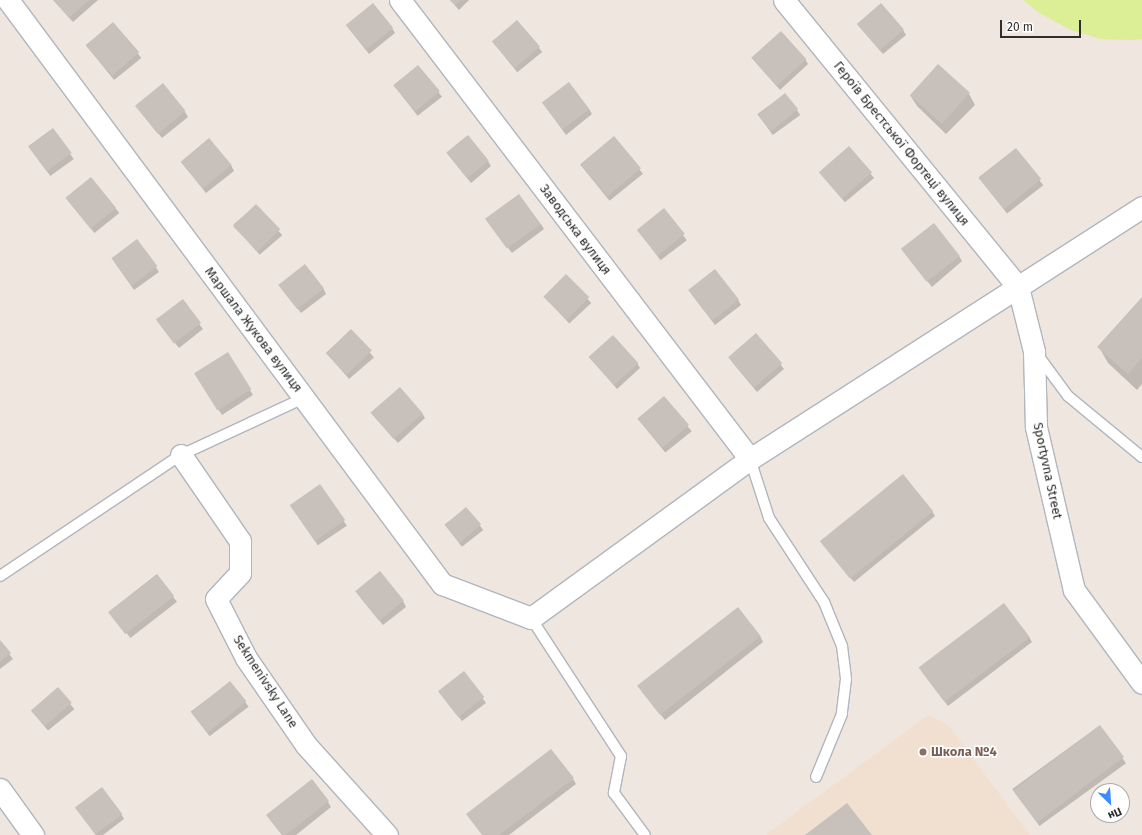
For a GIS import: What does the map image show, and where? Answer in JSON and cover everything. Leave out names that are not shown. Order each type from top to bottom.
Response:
[{"type":"street","name":"Маршала Жукова вулиця","points":[[8,0],[442,584],[531,618]]},
{"type":"street","name":"Заводська вулиця","points":[[400,0],[750,459]]},
{"type":"street","name":"Героїв Брестської Фортеці вулиця","points":[[784,0],[1018,287]]},
{"type":"street","points":[[531,618],[750,459],[1142,207]]},
{"type":"street","name":"Sportyvna Street","points":[[1018,287],[1034,351],[1036,427],[1074,590],[1142,683]]},
{"type":"street","name":"Sekmenivsky Lane","points":[[181,455],[240,541],[240,573],[216,599],[246,658],[306,745],[387,835]]},
{"type":"street","points":[[0,789],[33,835]]},
{"type":"lane","points":[[1034,351],[1068,396],[1142,457]]},
{"type":"lane","points":[[0,576],[181,455],[304,398]]},
{"type":"lane","points":[[750,459],[769,518],[824,602],[842,646],[846,679],[842,714],[816,777]]},
{"type":"lane","points":[[531,618],[621,756],[614,794],[645,835]]},
{"type":"shaded area","name":"Школа №4","points":[[928,715],[948,725],[1030,835],[766,835]]},
{"type":"green space","points":[[1023,0],[1142,0],[1142,39],[1101,39],[1071,30],[1041,14]]},
{"type":"building","points":[[54,0],[89,0],[69,18]]},
{"type":"building","points":[[450,0],[461,0],[455,5]]},
{"type":"building","points":[[373,3],[393,28],[366,50],[346,25]]},
{"type":"building","points":[[881,3],[904,29],[880,50],[857,24]]},
{"type":"building","points":[[517,20],[540,46],[515,68],[492,42]]},
{"type":"building","points":[[113,22],[139,52],[112,76],[86,46]]},
{"type":"building","points":[[781,31],[806,59],[777,86],[751,58]]},
{"type":"building","points":[[938,64],[970,93],[942,124],[910,95]]},
{"type":"building","points":[[418,65],[440,91],[415,112],[393,86]]},
{"type":"building","points":[[569,82],[589,109],[562,130],[542,102]]},
{"type":"building","points":[[163,83],[186,111],[158,134],[135,106]]},
{"type":"building","points":[[785,93],[798,109],[771,131],[758,115]]},
{"type":"building","points":[[53,128],[72,153],[47,171],[28,147]]},
{"type":"building","points":[[468,135],[489,161],[467,178],[446,153]]},
{"type":"building","points":[[614,136],[641,168],[607,196],[580,164]]},
{"type":"building","points":[[209,138],[231,165],[203,189],[181,162]]},
{"type":"building","points":[[849,146],[872,172],[842,199],[819,172]]},
{"type":"building","points":[[1016,148],[1041,179],[1004,209],[979,178]]},
{"type":"building","points":[[91,177],[116,208],[91,229],[65,198]]},
{"type":"building","points":[[519,194],[541,224],[507,249],[485,219]]},
{"type":"building","points":[[256,204],[280,229],[257,251],[233,226]]},
{"type":"building","points":[[664,208],[685,234],[658,256],[637,230]]},
{"type":"building","points":[[934,223],[960,256],[927,282],[901,249]]},
{"type":"building","points":[[137,239],[157,266],[132,285],[111,258]]},
{"type":"building","points":[[305,264],[324,288],[297,309],[278,285]]},
{"type":"building","points":[[715,269],[739,300],[712,321],[688,290]]},
{"type":"building","points":[[566,274],[589,297],[567,320],[543,297]]},
{"type":"building","points":[[1142,297],[1142,358],[1128,374],[1097,347]]},
{"type":"building","points":[[183,299],[201,323],[174,343],[156,319]]},
{"type":"building","points":[[351,329],[372,351],[347,375],[326,353]]},
{"type":"building","points":[[756,333],[782,363],[754,387],[728,357]]},
{"type":"building","points":[[613,335],[638,363],[614,385],[588,357]]},
{"type":"building","points":[[228,352],[251,389],[217,411],[194,373]]},
{"type":"building","points":[[400,387],[423,413],[394,439],[371,413]]},
{"type":"building","points":[[664,396],[689,425],[663,448],[638,419]]},
{"type":"building","points":[[903,474],[933,511],[850,579],[820,541]]},
{"type":"building","points":[[320,484],[345,520],[315,541],[290,505]]},
{"type":"building","points":[[466,507],[481,524],[460,543],[445,525]]},
{"type":"building","points":[[380,571],[404,601],[379,621],[355,591]]},
{"type":"building","points":[[157,574],[174,596],[125,634],[108,612]]},
{"type":"building","points":[[1004,603],[1030,637],[944,702],[919,667]]},
{"type":"building","points":[[738,607],[761,636],[660,715],[637,686]]},
{"type":"building","points":[[0,640],[11,653],[0,662]]},
{"type":"building","points":[[464,671],[484,697],[458,717],[438,691]]},
{"type":"building","points":[[230,681],[246,701],[208,733],[191,712]]},
{"type":"building","points":[[58,687],[72,703],[45,726],[31,711]]},
{"type":"building","points":[[1100,725],[1124,757],[1037,823],[1013,791]]},
{"type":"building","points":[[551,749],[574,778],[499,835],[482,835],[466,814]]},
{"type":"building","points":[[312,779],[329,801],[286,835],[282,835],[266,815]]},
{"type":"building","points":[[102,787],[122,814],[95,835],[75,807]]},
{"type":"building","points":[[847,803],[872,835],[805,835]]},
{"type":"place","name":"Школа №4","points":[[923,752]]}]
